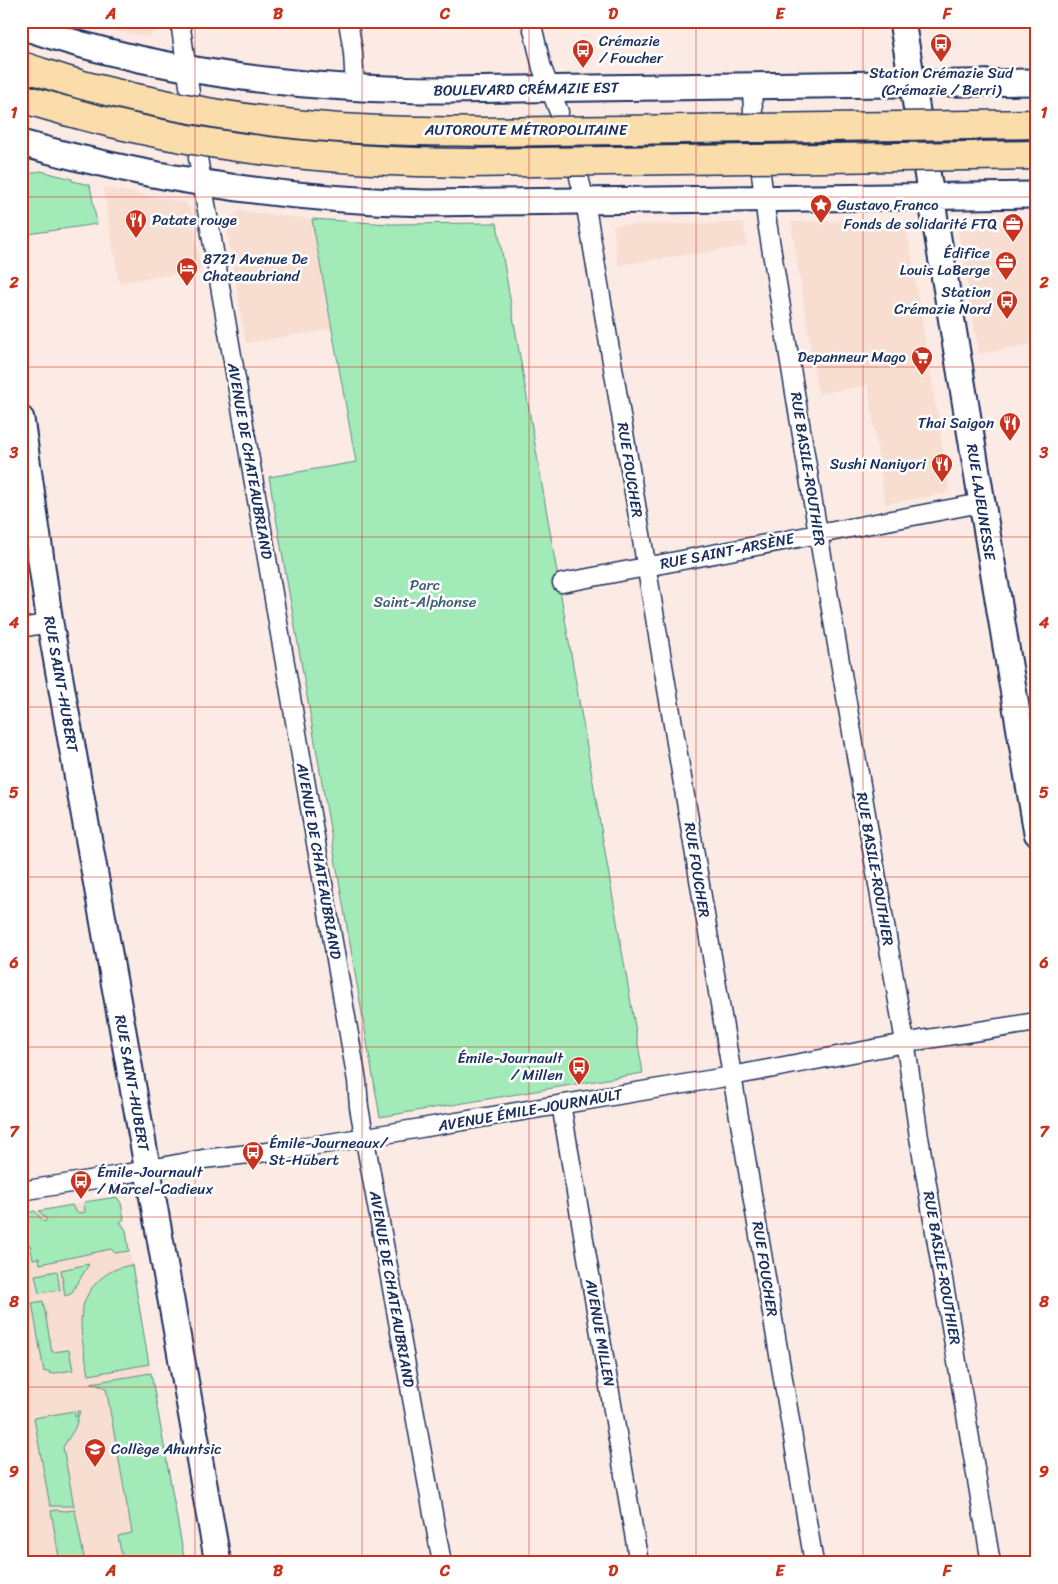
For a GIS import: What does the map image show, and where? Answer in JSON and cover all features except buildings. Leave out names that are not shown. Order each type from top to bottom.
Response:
[{"type":"highway","name":"AUTOROUTE MÉTROPOLITAINE","points":[[21,66],[89,86],[172,106],[243,118],[333,128],[483,132],[1037,124]]},
{"type":"highway","name":"AUTOROUTE MÉTROPOLITAINE","points":[[21,98],[103,122],[203,142],[275,153],[387,162],[471,164],[1037,155]]},
{"type":"main road","points":[[902,21],[918,111]]},
{"type":"main road","name":"BOULEVARD CRÉMAZIE EST","points":[[21,26],[101,50],[187,69],[253,79],[355,88],[437,90],[1037,82]]},
{"type":"main road","points":[[26,151],[202,183],[292,195],[374,201],[427,203],[585,201],[763,186],[930,197],[1037,195]]},
{"type":"main road","name":"RUE LAJEUNESSE","points":[[927,172],[1037,832]]},
{"type":"main road","name":"RUE SAINT-HUBERT","points":[[21,419],[49,613],[218,1563]]},
{"type":"main road","name":"RUE SAINT-HUBERT","points":[[21,485],[49,613]]},
{"type":"street","points":[[180,21],[190,93]]},
{"type":"street","points":[[348,21],[354,52],[355,88]]},
{"type":"street","points":[[532,21],[542,68],[559,112]]},
{"type":"street","points":[[752,86],[752,113]]},
{"type":"street","name":"AVENUE DE CHATEAUBRIAND","points":[[198,158],[357,1081],[358,1099],[442,1563]]},
{"type":"street","name":"RUE FOUCHER","points":[[579,177],[585,201],[814,1563]]},
{"type":"street","name":"RUE BASILE-ROUTHIER","points":[[763,186],[818,533],[906,1043],[919,1137],[991,1563]]},
{"type":"street","name":"RUE SAINT-ARSÈNE","points":[[562,583],[981,503]]},
{"type":"street","points":[[21,628],[49,613]]},
{"type":"street","name":"AVENUE ÉMILE-JOURNAULT","points":[[21,1191],[204,1160],[365,1138],[732,1076],[906,1043],[1037,1022]]},
{"type":"street","name":"AVENUE MILLEN","points":[[561,1104],[639,1563]]},
{"type":"shaded area","points":[[78,21],[160,21],[160,23],[149,37],[99,28]]},
{"type":"shaded area","points":[[103,187],[186,203],[191,212],[201,270],[119,283]]},
{"type":"shaded area","points":[[240,211],[312,219],[331,329],[246,343],[226,227],[229,217]]},
{"type":"shaded area","points":[[896,220],[903,222],[907,229],[949,487],[948,492],[944,494],[885,504],[868,385],[818,394],[791,222]]},
{"type":"shaded area","points":[[743,223],[747,246],[618,265],[613,225]]},
{"type":"shaded area","name":"Édifice Louis LaBerge","points":[[1037,224],[1037,343],[979,354],[958,230],[966,228],[967,232],[1001,225]]},
{"type":"shaded area","name":"Collège Ahuntsic","points":[[117,1197],[121,1203],[185,1563],[21,1563],[21,1214]]},
{"type":"green space","points":[[41,171],[90,185],[97,224],[21,235],[20,197],[23,183],[29,175]]},
{"type":"green space","name":"Parc Saint-Alphonse","points":[[312,219],[390,224],[497,223],[643,1073],[380,1117],[269,477],[356,462]]},
{"type":"green space","points":[[117,1197],[121,1203],[124,1219],[120,1222],[126,1230],[129,1251],[115,1253],[111,1249],[40,1264],[39,1258],[33,1259],[30,1245],[22,1246],[21,1239],[24,1238],[21,1237],[21,1214],[35,1211],[44,1222],[47,1220],[39,1211],[72,1205],[75,1211],[81,1213],[85,1212],[84,1202]]},
{"type":"green space","points":[[89,1264],[71,1294],[65,1296],[61,1270]]},
{"type":"green space","points":[[132,1265],[149,1364],[89,1375],[81,1326],[81,1314],[84,1303],[89,1292],[101,1278],[113,1270]]},
{"type":"green space","points":[[57,1271],[60,1290],[39,1293],[35,1275]]},
{"type":"green space","points":[[43,1301],[52,1352],[69,1350],[73,1370],[50,1374],[49,1371],[44,1372],[32,1303]]},
{"type":"green space","points":[[151,1373],[185,1563],[123,1563],[118,1536],[132,1533],[106,1388],[91,1383]]},
{"type":"green space","points":[[74,1411],[75,1417],[77,1416],[77,1411],[80,1411],[75,1428],[63,1447],[74,1506],[50,1506],[34,1418]]},
{"type":"green space","points":[[75,1510],[85,1563],[60,1563],[51,1511]]},
{"type":"place","name":"Station Crémazie Sud (Crémazie / Berri)","points":[[941,63]]},
{"type":"place","name":"Crémazie / Foucher","points":[[583,69]]},
{"type":"place","name":"Gustavo Franco","points":[[821,224]]},
{"type":"place","name":"Patate rouge","points":[[136,239]]},
{"type":"place","name":"Fonds de solidarité FTQ","points":[[1013,243]]},
{"type":"place","name":"Édifice Louis LaBerge","points":[[1006,281]]},
{"type":"place","name":"8721 Avenue De Chateaubriand","points":[[187,287]]},
{"type":"place","name":"Station Crémazie Nord","points":[[1007,320]]},
{"type":"place","name":"Depanneur Mago","points":[[922,376]]},
{"type":"place","name":"Thai Saigon","points":[[1010,442]]},
{"type":"place","name":"Sushi Naniyori","points":[[942,483]]},
{"type":"place","name":"Émile-Journault / Millen","points":[[579,1086]]},
{"type":"place","name":"Émile-Journeaux/ St-Hubert","points":[[253,1171]]},
{"type":"place","name":"Émile-Journault / Marcel-Cadieux","points":[[81,1200]]},
{"type":"place","name":"Collège Ahuntsic","points":[[95,1468]]}]
